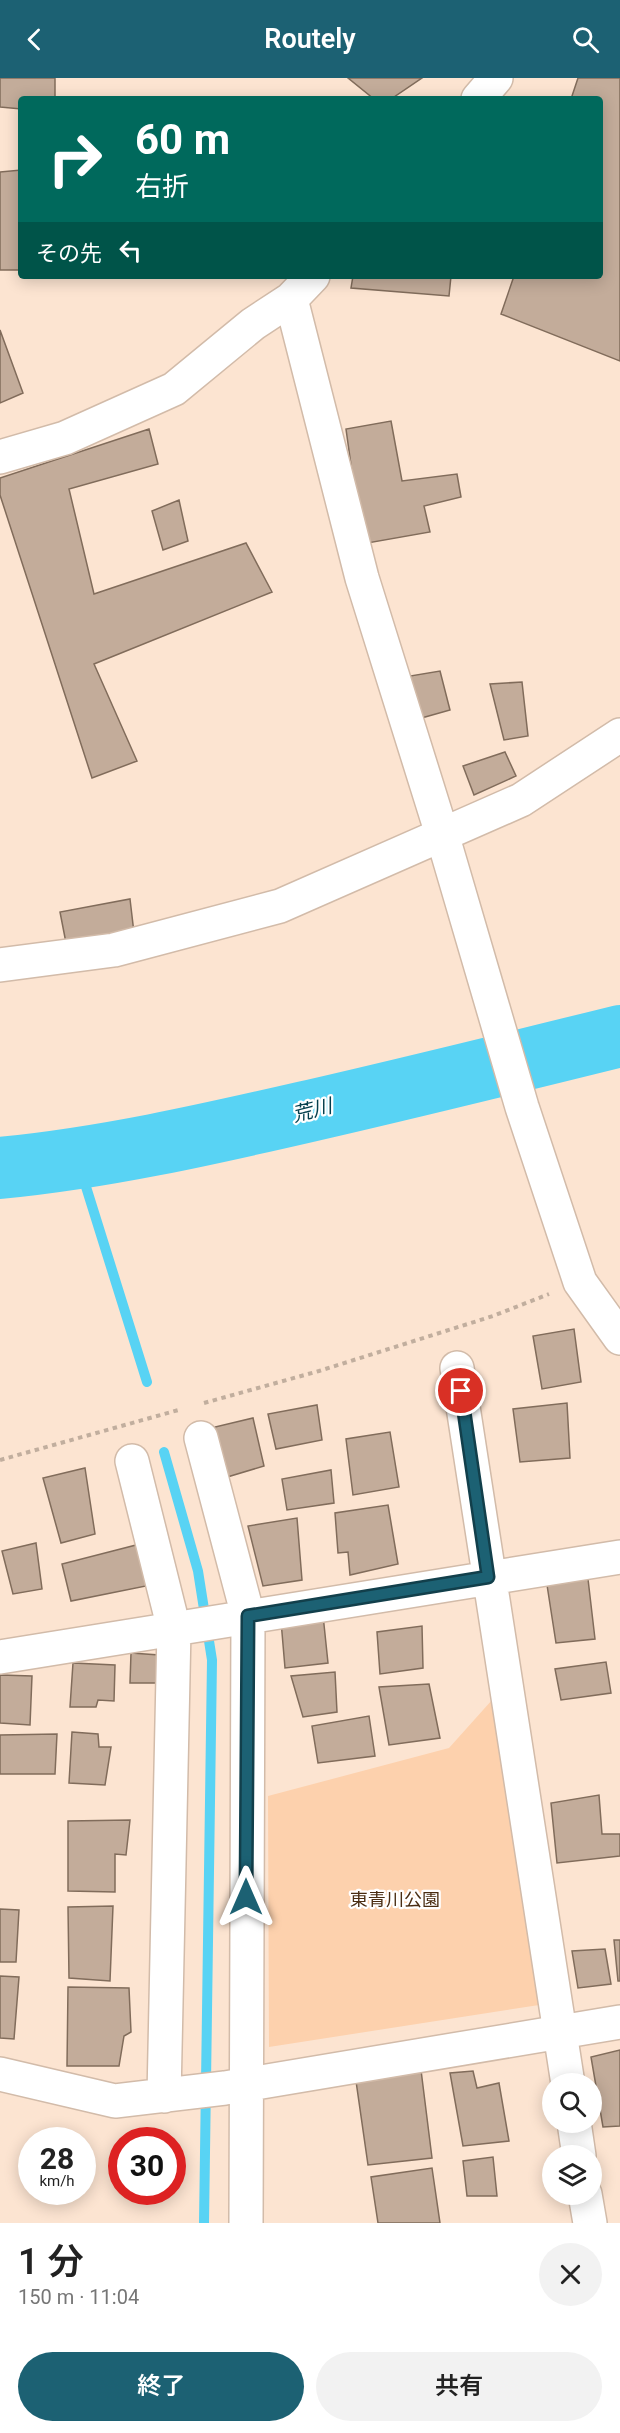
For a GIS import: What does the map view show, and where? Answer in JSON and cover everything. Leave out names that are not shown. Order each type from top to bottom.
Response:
[{"type":"street","points":[[481,96],[496,78]]},
{"type":"street","points":[[0,458],[65,438],[174,389],[302,288],[362,578],[442,834],[522,1107],[580,1282],[620,1338]]},
{"type":"street","points":[[0,965],[114,950],[280,906],[521,800],[620,735]]},
{"type":"street","points":[[457,1368],[566,2073]]},
{"type":"street","points":[[201,1438],[241,1618],[235,2086],[246,2223]]},
{"type":"street","points":[[132,1461],[182,1628],[172,2095]]},
{"type":"street","points":[[0,1657],[620,1557]]},
{"type":"street","points":[[0,2074],[115,2101],[235,2086],[620,2022]]},
{"type":"street","points":[[587,2205],[590,2223]]},
{"type":"path","points":[[196,1405],[319,1371],[493,1316],[580,1282]]},
{"type":"path","points":[[0,1460],[184,1408]]},
{"type":"green space","name":"東青川公園","points":[[492,1700],[539,2005],[269,2047],[268,1796],[449,1748]]},
{"type":"building","points":[[0,78],[55,78],[55,96],[18,96],[18,109],[0,107]]},
{"type":"building","points":[[348,78],[422,78],[395,96],[370,96]]},
{"type":"building","points":[[578,78],[620,78],[620,361],[501,314],[513,279],[603,279],[603,96],[572,96]]},
{"type":"building","points":[[18,170],[18,270],[0,270],[0,172]]},
{"type":"building","points":[[352,279],[451,279],[449,296],[351,288]]},
{"type":"building","points":[[0,330],[23,393],[0,403]]},
{"type":"building","points":[[391,421],[402,481],[457,474],[461,497],[424,506],[430,532],[362,544],[346,429]]},
{"type":"building","points":[[149,429],[158,464],[69,489],[94,594],[246,543],[272,592],[94,664],[137,761],[92,778],[0,495],[0,478]]},
{"type":"building","points":[[179,500],[188,541],[163,550],[152,511]]},
{"type":"building","points":[[440,671],[450,710],[418,719],[410,676]]},
{"type":"building","points":[[522,682],[528,736],[504,740],[490,684]]},
{"type":"building","points":[[505,752],[516,776],[474,795],[463,766]]},
{"type":"building","points":[[130,899],[134,933],[67,948],[60,912]]},
{"type":"building","points":[[574,1329],[581,1382],[542,1389],[533,1336]]},
{"type":"building","points":[[567,1403],[570,1458],[520,1462],[513,1409]]},
{"type":"building","points":[[317,1405],[322,1440],[276,1449],[268,1414]]},
{"type":"building","points":[[253,1418],[264,1466],[224,1478],[215,1427]]},
{"type":"building","points":[[390,1432],[399,1487],[353,1495],[346,1439]]},
{"type":"building","points":[[85,1468],[95,1534],[61,1543],[43,1478]]},
{"type":"building","points":[[331,1470],[334,1503],[287,1510],[282,1479]]},
{"type":"building","points":[[388,1505],[398,1564],[350,1575],[348,1552],[338,1553],[335,1513]]},
{"type":"building","points":[[297,1518],[302,1580],[263,1586],[248,1526]]},
{"type":"building","points":[[36,1543],[42,1589],[13,1594],[2,1551]]},
{"type":"building","points":[[140,1544],[146,1586],[71,1601],[62,1564]]},
{"type":"building","points":[[588,1579],[595,1639],[556,1643],[547,1585]]},
{"type":"building","points":[[323,1615],[328,1663],[285,1668],[281,1621]]},
{"type":"building","points":[[422,1626],[423,1668],[380,1674],[377,1632]]},
{"type":"building","points":[[131,1653],[159,1655],[156,1683],[130,1683]]},
{"type":"building","points":[[606,1662],[611,1693],[561,1700],[555,1669]]},
{"type":"building","points":[[73,1663],[115,1665],[114,1701],[98,1700],[96,1707],[70,1707]]},
{"type":"building","points":[[335,1672],[337,1712],[303,1717],[291,1676]]},
{"type":"building","points":[[0,1675],[32,1676],[30,1725],[0,1723]]},
{"type":"building","points":[[429,1684],[440,1738],[389,1745],[379,1687]]},
{"type":"building","points":[[369,1716],[375,1756],[318,1763],[312,1726]]},
{"type":"building","points":[[72,1732],[98,1734],[99,1747],[111,1747],[105,1785],[69,1783]]},
{"type":"building","points":[[57,1734],[55,1774],[0,1774],[0,1735]]},
{"type":"building","points":[[599,1795],[602,1834],[620,1834],[620,1856],[557,1863],[551,1803]]},
{"type":"building","points":[[130,1820],[126,1855],[115,1854],[115,1892],[68,1891],[68,1821]]},
{"type":"building","points":[[113,1906],[110,1981],[69,1978],[68,1907]]},
{"type":"building","points":[[0,1909],[19,1910],[16,1962],[0,1962]]},
{"type":"building","points":[[614,1940],[620,1940],[620,1981],[618,1981]]},
{"type":"building","points":[[605,1949],[611,1984],[578,1988],[572,1951]]},
{"type":"building","points":[[0,1976],[19,1977],[14,2039],[0,2038]]},
{"type":"building","points":[[68,1987],[129,1988],[131,2032],[124,2036],[119,2066],[67,2066]]},
{"type":"building","points":[[620,2050],[620,2126],[603,2127],[602,2073],[594,2073],[591,2057]]},
{"type":"building","points":[[420,2062],[432,2158],[368,2165],[355,2074]]},
{"type":"building","points":[[473,2071],[477,2088],[499,2083],[509,2141],[463,2146],[450,2073]]},
{"type":"building","points":[[493,2157],[497,2196],[467,2196],[463,2161]]},
{"type":"building","points":[[432,2168],[440,2223],[378,2223],[371,2177]]},
{"type":"waterway","name":"荒川","points":[[0,1168],[115,1152],[192,1137],[384,1094],[620,1036]]},
{"type":"waterway","points":[[77,1158],[147,1382]]},
{"type":"waterway","points":[[164,1452],[198,1571],[212,1660],[204,2223]]},
{"type":"route","points":[[246,1897],[248,1616],[488,1577],[461,1391]]}]
